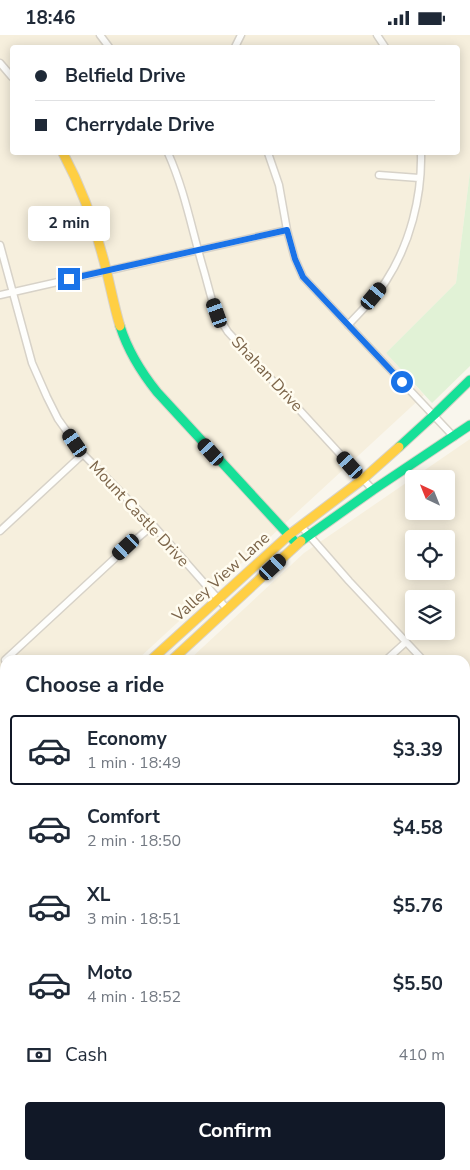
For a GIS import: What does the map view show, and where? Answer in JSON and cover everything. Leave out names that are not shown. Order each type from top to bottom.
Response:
[{"type":"main road","points":[[64,155],[75,173],[94,225],[126,345],[141,371],[151,385],[259,505],[297,544]]},
{"type":"main road","name":"Valley View Lane","points":[[157,655],[289,535],[363,479],[470,380]]},
{"type":"main road","name":"Valley View Lane","points":[[177,655],[297,544],[374,489],[470,425]]},
{"type":"street","points":[[0,63],[10,75]]},
{"type":"street","name":"Shahan Drive","points":[[169,155],[187,205],[211,297],[217,313],[228,332],[374,489]]},
{"type":"street","points":[[269,155],[279,185],[287,230],[295,259],[303,277],[454,437]]},
{"type":"street","points":[[348,325],[385,282],[403,251],[416,207],[421,155]]},
{"type":"street","points":[[379,175],[419,178]]},
{"type":"street","points":[[0,295],[287,230]]},
{"type":"street","name":"Mount Castle Drive","points":[[0,245],[32,363],[58,419],[83,454],[153,525],[227,609]]},
{"type":"street","points":[[0,531],[83,454]]},
{"type":"street","points":[[10,655],[126,547],[153,525]]},
{"type":"street","points":[[301,526],[418,655]]},
{"type":"street","points":[[392,655],[406,642]]},
{"type":"shaded area","points":[[0,35],[470,35],[470,172],[456,283],[386,353],[424,395],[142,655],[0,655]]},
{"type":"shaded area","points":[[470,439],[470,655],[194,655],[304,553],[405,484],[405,520],[455,520],[455,470],[425,470]]},
{"type":"green space","points":[[470,172],[470,366],[432,403],[386,353],[456,283]]},
{"type":"traffic: fast","points":[[120,326],[136,361],[157,392],[297,544]]},
{"type":"traffic: fast","points":[[399,447],[470,380]]},
{"type":"traffic: fast","points":[[301,541],[470,425]]},
{"type":"traffic: slow","points":[[64,155],[86,202],[120,326]]},
{"type":"traffic: slow","points":[[157,655],[289,535],[363,479],[399,447]]},
{"type":"traffic: slow","points":[[177,655],[301,541]]},
{"type":"route","points":[[69,279],[287,230],[295,259],[303,277],[402,382]]}]
